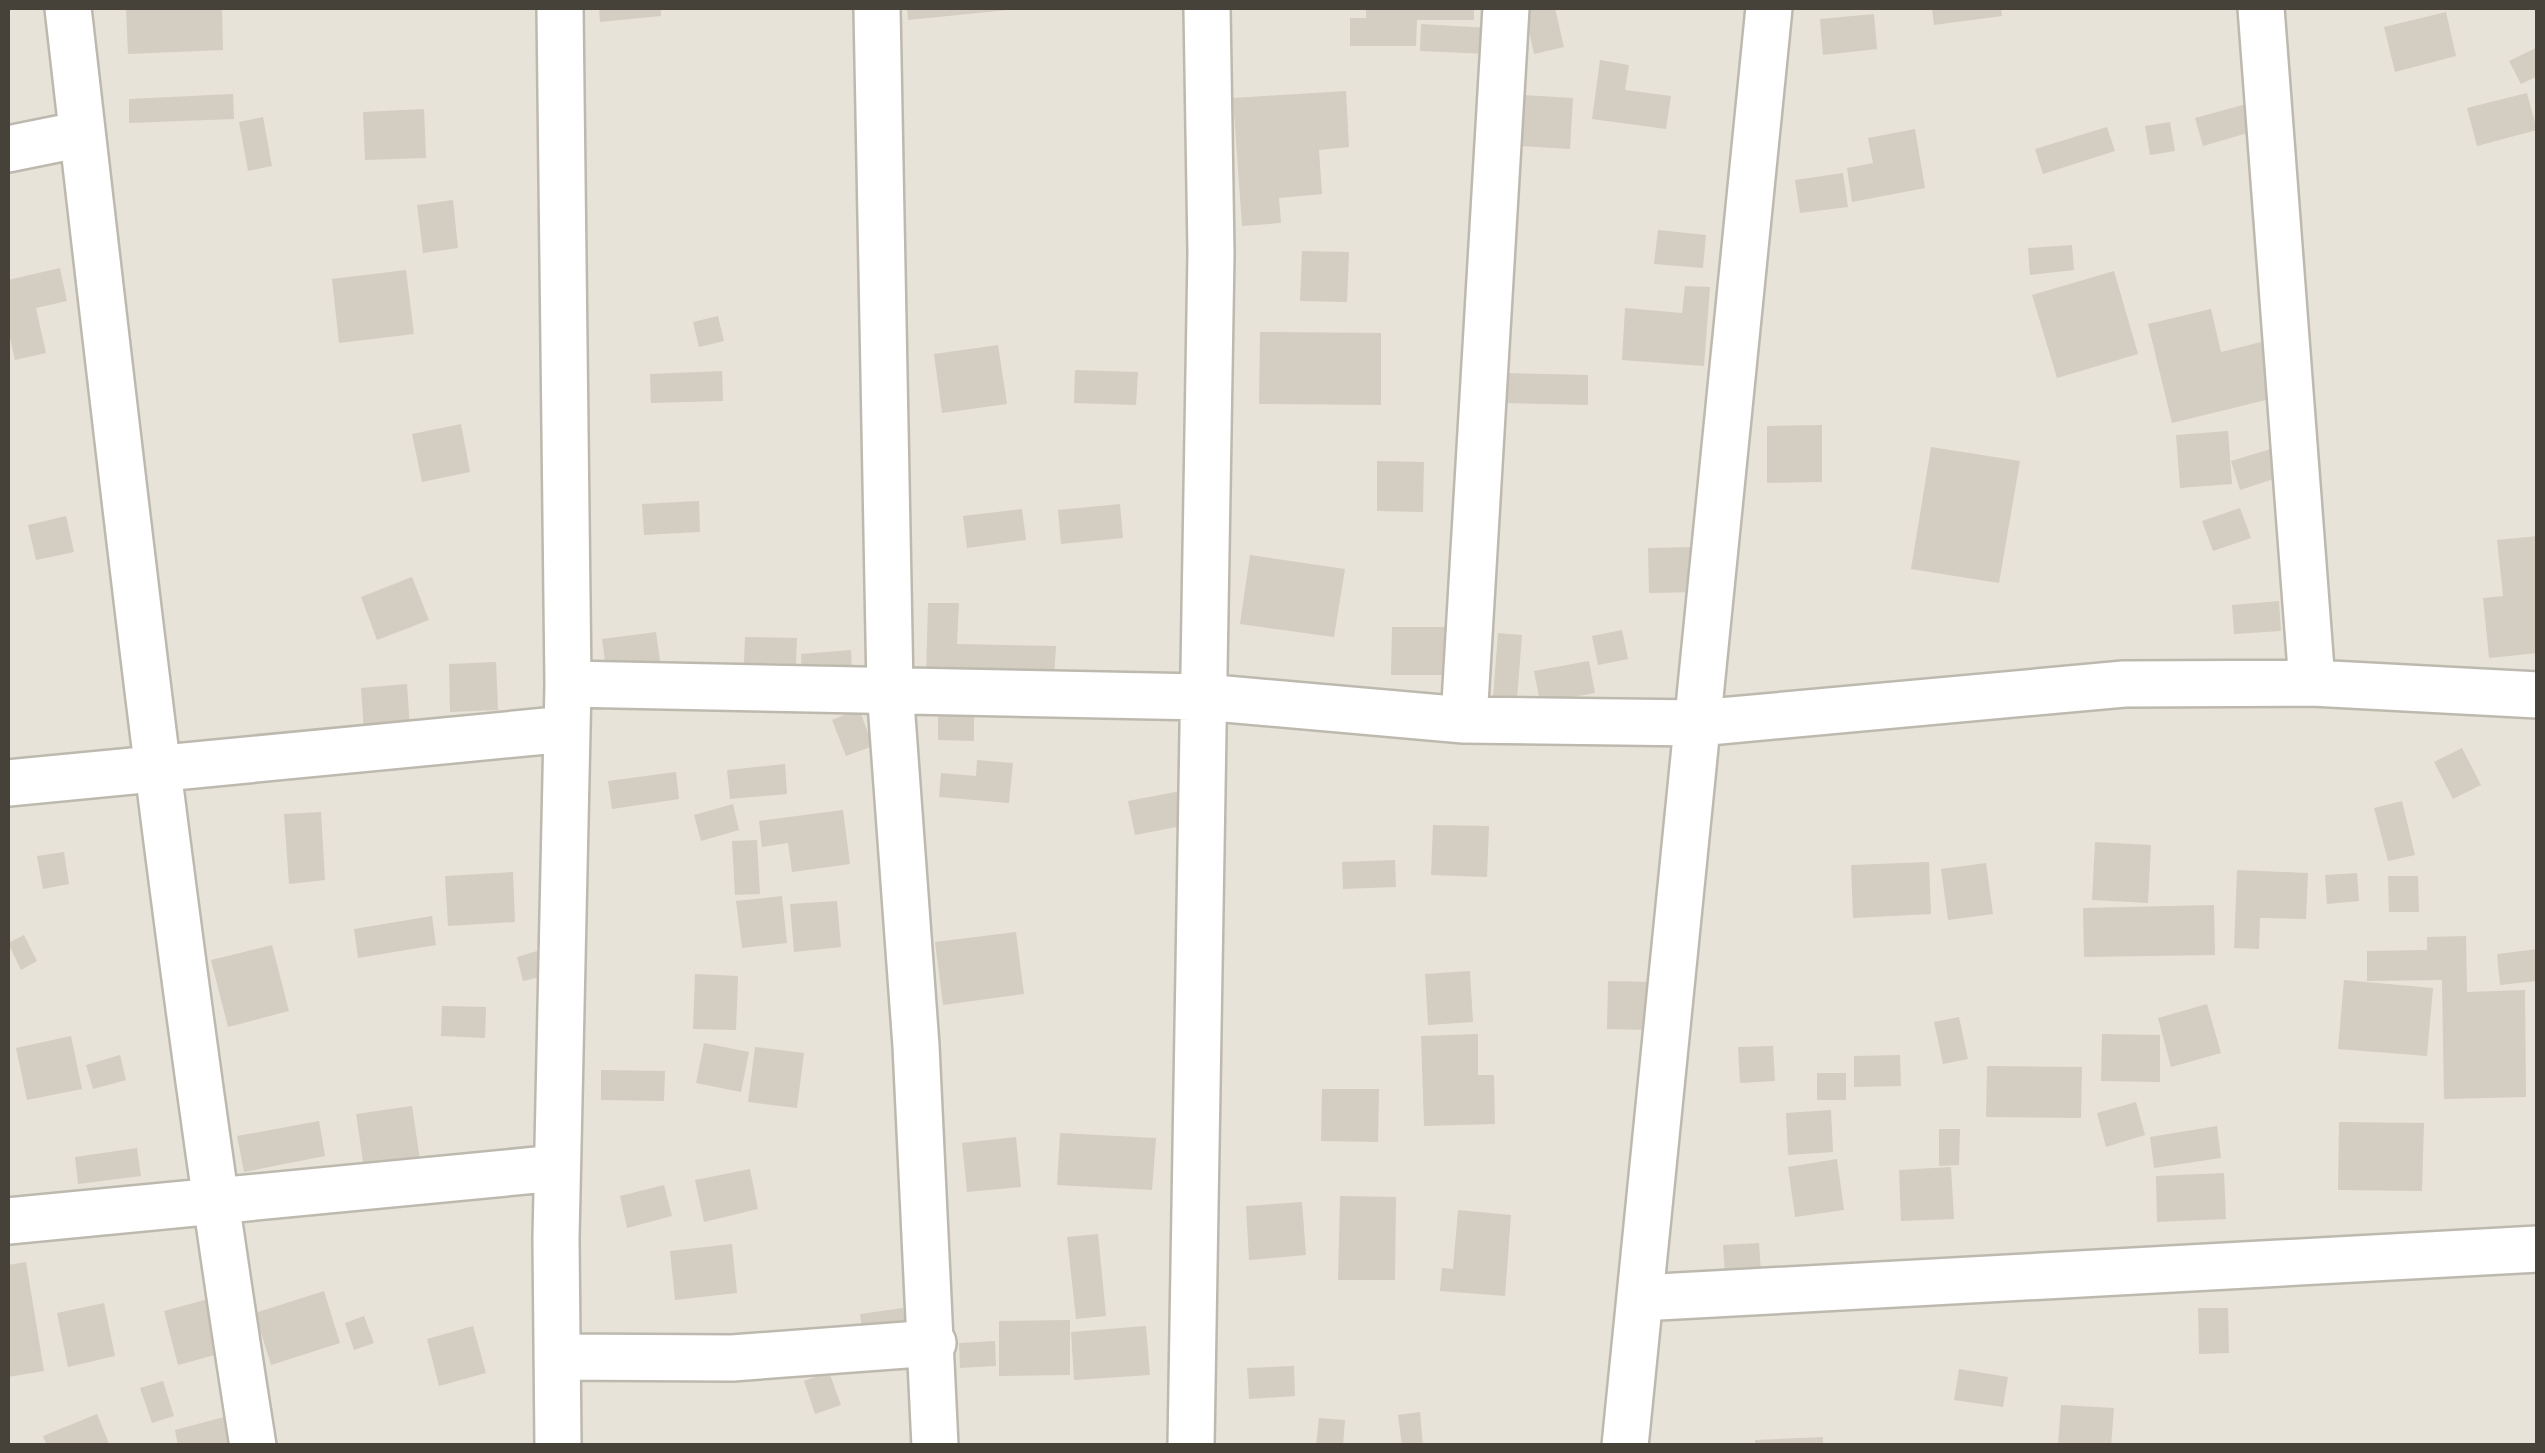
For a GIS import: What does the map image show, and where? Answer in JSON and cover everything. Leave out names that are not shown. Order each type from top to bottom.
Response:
[{"type":"street","points":[[68,8],[155,768],[214,1200],[254,1446]]},
{"type":"street","points":[[558,1446],[557,1168],[568,684],[560,8]]},
{"type":"street","points":[[878,8],[890,689],[933,1343],[935,1446]]},
{"type":"street","points":[[1191,1446],[1211,252],[1207,8]]},
{"type":"street","points":[[1464,720],[1506,8]]},
{"type":"street","points":[[1625,1446],[1769,8]]},
{"type":"street","points":[[2261,8],[2312,683]]},
{"type":"street","points":[[8,149],[82,134]]},
{"type":"street","points":[[568,684],[1203,697],[1464,720],[1698,723],[2124,684],[2312,683],[2538,694]]},
{"type":"street","points":[[8,783],[567,729]]},
{"type":"street","points":[[8,1221],[557,1168]]},
{"type":"street","points":[[1640,1298],[2538,1249]]},
{"type":"street","points":[[557,1357],[732,1358],[933,1343]]},
{"type":"shaded area","points":[[8,8],[2537,8],[2537,1445],[8,1445]]},
{"type":"building","points":[[126,8],[222,8],[223,50],[128,54]]},
{"type":"building","points":[[599,8],[661,8],[661,16],[600,22]]},
{"type":"building","points":[[907,8],[1008,8],[1008,10],[908,20]]},
{"type":"building","points":[[1366,8],[1474,8],[1474,20],[1417,20],[1416,46],[1350,46],[1350,18],[1366,18]]},
{"type":"building","points":[[1524,8],[1555,8],[1564,47],[1534,54]]},
{"type":"building","points":[[1932,8],[2001,8],[2002,16],[1934,25]]},
{"type":"building","points":[[2446,12],[2456,56],[2395,72],[2384,27]]},
{"type":"building","points":[[1874,14],[1877,49],[1823,55],[1820,19]]},
{"type":"building","points":[[1421,24],[1490,28],[1488,54],[1420,51]]},
{"type":"building","points":[[2538,47],[2538,76],[2521,84],[2509,61]]},
{"type":"building","points":[[1600,60],[1629,65],[1625,90],[1671,96],[1666,129],[1592,119]]},
{"type":"building","points":[[1346,91],[1349,147],[1319,150],[1322,194],[1279,198],[1281,223],[1242,226],[1233,98]]},
{"type":"building","points":[[2527,93],[2537,130],[2477,146],[2467,108]]},
{"type":"building","points":[[233,94],[234,119],[129,123],[129,99]]},
{"type":"building","points":[[1522,95],[1573,98],[1570,149],[1519,146]]},
{"type":"building","points":[[2250,103],[2258,130],[2203,146],[2195,118]]},
{"type":"building","points":[[424,109],[426,158],[365,160],[363,112]]},
{"type":"building","points":[[263,117],[272,166],[248,171],[239,122]]},
{"type":"building","points":[[2170,122],[2175,151],[2150,155],[2145,126]]},
{"type":"building","points":[[2107,127],[2115,151],[2043,174],[2035,149]]},
{"type":"building","points":[[1915,129],[1925,188],[1852,202],[1847,168],[1873,163],[1868,138]]},
{"type":"building","points":[[1843,173],[1848,207],[1800,213],[1795,180]]},
{"type":"building","points":[[453,200],[458,248],[423,253],[417,205]]},
{"type":"building","points":[[1658,230],[1706,235],[1703,268],[1654,264]]},
{"type":"building","points":[[2072,245],[2074,270],[2030,275],[2028,248]]},
{"type":"building","points":[[1302,251],[1349,252],[1347,302],[1300,301]]},
{"type":"building","points":[[60,268],[67,301],[36,308],[46,353],[15,360],[8,329],[8,280]]},
{"type":"building","points":[[406,270],[414,334],[339,343],[332,279]]},
{"type":"building","points":[[2114,271],[2138,354],[2057,378],[2032,295]]},
{"type":"building","points":[[1685,286],[1710,287],[1704,366],[1622,360],[1625,308],[1682,313]]},
{"type":"building","points":[[2211,309],[2221,352],[2261,342],[2274,398],[2172,423],[2148,324]]},
{"type":"building","points":[[718,316],[724,341],[699,347],[693,322]]},
{"type":"building","points":[[1260,332],[1381,333],[1381,405],[1259,404]]},
{"type":"building","points":[[998,345],[1007,404],[942,413],[934,354]]},
{"type":"building","points":[[1075,370],[1138,372],[1136,405],[1074,403]]},
{"type":"building","points":[[722,371],[723,401],[651,403],[650,374]]},
{"type":"building","points":[[1506,373],[1588,375],[1588,405],[1506,403]]},
{"type":"building","points":[[461,424],[470,472],[422,482],[412,434]]},
{"type":"building","points":[[1822,425],[1822,482],[1767,483],[1767,426]]},
{"type":"building","points":[[2228,431],[2232,484],[2180,488],[2176,435]]},
{"type":"building","points":[[1931,447],[2020,461],[1999,583],[1911,569]]},
{"type":"building","points":[[2274,448],[2283,476],[2240,490],[2231,461]]},
{"type":"building","points":[[1377,461],[1424,462],[1423,512],[1377,511]]},
{"type":"building","points":[[699,501],[700,532],[644,535],[642,504]]},
{"type":"building","points":[[1120,504],[1123,538],[1061,544],[1058,510]]},
{"type":"building","points":[[2240,508],[2251,538],[2213,551],[2202,521]]},
{"type":"building","points":[[1022,509],[1026,540],[967,548],[963,516]]},
{"type":"building","points":[[66,516],[74,552],[36,560],[28,525]]},
{"type":"building","points":[[2538,536],[2538,653],[2489,658],[2483,598],[2503,596],[2497,540]]},
{"type":"building","points":[[1696,547],[1697,592],[1649,593],[1648,548]]},
{"type":"building","points":[[1250,555],[1345,569],[1334,637],[1240,624]]},
{"type":"building","points":[[412,577],[429,620],[377,640],[361,597]]},
{"type":"building","points":[[2279,601],[2281,631],[2234,634],[2232,605]]},
{"type":"building","points":[[928,603],[959,603],[957,644],[1056,646],[1054,680],[926,677]]},
{"type":"building","points":[[1392,627],[1457,627],[1457,675],[1391,675]]},
{"type":"building","points":[[1622,630],[1628,659],[1598,665],[1592,636]]},
{"type":"building","points":[[656,632],[661,668],[607,676],[602,639]]},
{"type":"building","points":[[1498,633],[1522,635],[1516,713],[1492,711]]},
{"type":"building","points":[[745,637],[797,638],[796,664],[744,663]]},
{"type":"building","points":[[851,650],[852,676],[802,679],[801,654]]},
{"type":"building","points":[[1589,661],[1595,693],[1540,703],[1534,671]]},
{"type":"building","points":[[496,662],[498,710],[450,712],[449,664]]},
{"type":"building","points":[[407,684],[410,729],[364,733],[361,688]]},
{"type":"building","points":[[859,709],[873,746],[846,756],[832,720]]},
{"type":"building","points":[[938,712],[974,713],[974,741],[938,740]]},
{"type":"building","points":[[2462,748],[2481,785],[2453,799],[2434,762]]},
{"type":"building","points":[[977,760],[1013,763],[1009,803],[939,797],[941,773],[976,776]]},
{"type":"building","points":[[785,764],[787,794],[730,799],[727,770]]},
{"type":"building","points":[[676,772],[679,799],[612,809],[608,781]]},
{"type":"building","points":[[1186,790],[1192,824],[1135,835],[1128,801]]},
{"type":"building","points":[[2402,801],[2415,855],[2388,861],[2374,808]]},
{"type":"building","points":[[733,804],[739,830],[701,841],[694,815]]},
{"type":"building","points":[[843,810],[850,864],[792,872],[788,843],[762,847],[759,821]]},
{"type":"building","points":[[321,812],[325,880],[289,884],[284,814]]},
{"type":"building","points":[[1433,825],[1489,826],[1487,877],[1431,875]]},
{"type":"building","points":[[757,840],[760,894],[735,895],[732,841]]},
{"type":"building","points":[[2095,842],[2151,845],[2148,903],[2092,900]]},
{"type":"building","points":[[64,852],[69,884],[43,889],[37,856]]},
{"type":"building","points":[[1395,860],[1396,887],[1343,889],[1342,862]]},
{"type":"building","points":[[1929,862],[1931,914],[1853,918],[1851,865]]},
{"type":"building","points":[[1986,863],[1993,914],[1948,920],[1941,869]]},
{"type":"building","points":[[2237,870],[2308,873],[2306,919],[2260,918],[2259,949],[2234,948]]},
{"type":"building","points":[[513,872],[515,922],[448,926],[445,876]]},
{"type":"building","points":[[2357,873],[2359,901],[2327,904],[2325,875]]},
{"type":"building","points":[[2388,876],[2418,876],[2419,912],[2389,912]]},
{"type":"building","points":[[782,896],[787,943],[742,948],[736,901]]},
{"type":"building","points":[[837,901],[841,947],[794,952],[790,904]]},
{"type":"building","points":[[2214,905],[2215,955],[2084,957],[2083,908]]},
{"type":"building","points":[[432,916],[436,945],[358,958],[354,929]]},
{"type":"building","points":[[1016,932],[1024,994],[943,1005],[935,942]]},
{"type":"building","points":[[24,935],[37,961],[21,970],[8,943]]},
{"type":"building","points":[[2466,936],[2467,992],[2525,990],[2526,1097],[2444,1099],[2442,980],[2367,981],[2367,951],[2427,950],[2427,937]]},
{"type":"building","points":[[272,945],[289,1011],[228,1027],[211,960]]},
{"type":"building","points":[[2538,949],[2538,981],[2500,985],[2497,954]]},
{"type":"building","points":[[537,951],[544,976],[523,981],[517,957]]},
{"type":"building","points":[[1470,971],[1473,1022],[1428,1025],[1425,974]]},
{"type":"building","points":[[695,974],[738,976],[736,1030],[693,1029]]},
{"type":"building","points":[[2344,980],[2433,988],[2427,1056],[2338,1049]]},
{"type":"building","points":[[1608,981],[1653,982],[1651,1030],[1607,1029]]},
{"type":"building","points":[[2207,1004],[2221,1053],[2171,1067],[2158,1018]]},
{"type":"building","points":[[442,1006],[486,1007],[485,1038],[441,1036]]},
{"type":"building","points":[[1959,1017],[1968,1059],[1943,1064],[1934,1022]]},
{"type":"building","points":[[1478,1034],[1478,1075],[1494,1075],[1495,1124],[1424,1126],[1421,1036]]},
{"type":"building","points":[[2102,1034],[2160,1035],[2160,1082],[2101,1081]]},
{"type":"building","points":[[71,1036],[82,1089],[27,1100],[16,1048]]},
{"type":"building","points":[[704,1043],[749,1052],[741,1092],[696,1083]]},
{"type":"building","points":[[1773,1046],[1775,1081],[1740,1083],[1738,1047]]},
{"type":"building","points":[[755,1047],[804,1053],[797,1108],[748,1102]]},
{"type":"building","points":[[120,1055],[126,1080],[93,1089],[86,1065]]},
{"type":"building","points":[[1900,1055],[1901,1086],[1854,1087],[1854,1056]]},
{"type":"building","points":[[1987,1066],[2082,1067],[2081,1118],[1986,1117]]},
{"type":"building","points":[[601,1070],[665,1071],[664,1101],[601,1100]]},
{"type":"building","points":[[1817,1073],[1846,1073],[1846,1100],[1817,1100]]},
{"type":"building","points":[[1322,1089],[1379,1089],[1378,1142],[1321,1141]]},
{"type":"building","points":[[2136,1102],[2145,1135],[2106,1147],[2097,1113]]},
{"type":"building","points":[[412,1106],[420,1160],[364,1168],[356,1114]]},
{"type":"building","points":[[1831,1110],[1833,1152],[1788,1155],[1786,1113]]},
{"type":"building","points":[[319,1121],[325,1156],[244,1172],[237,1136]]},
{"type":"building","points":[[2339,1122],[2424,1123],[2422,1191],[2338,1190]]},
{"type":"building","points":[[2217,1126],[2221,1158],[2154,1168],[2150,1137]]},
{"type":"building","points":[[1939,1129],[1960,1129],[1959,1165],[1939,1166]]},
{"type":"building","points":[[1060,1133],[1156,1138],[1152,1190],[1057,1185]]},
{"type":"building","points":[[1016,1137],[1021,1187],[967,1192],[962,1143]]},
{"type":"building","points":[[137,1148],[141,1176],[78,1184],[75,1157]]},
{"type":"building","points":[[1837,1159],[1844,1210],[1795,1217],[1788,1167]]},
{"type":"building","points":[[1951,1167],[1954,1219],[1901,1221],[1899,1170]]},
{"type":"building","points":[[750,1169],[758,1209],[704,1222],[695,1180]]},
{"type":"building","points":[[2224,1173],[2226,1219],[2157,1222],[2156,1176]]},
{"type":"building","points":[[664,1185],[672,1216],[627,1228],[620,1196]]},
{"type":"building","points":[[1340,1196],[1396,1197],[1395,1280],[1338,1280]]},
{"type":"building","points":[[1302,1202],[1306,1255],[1249,1260],[1246,1206]]},
{"type":"building","points":[[1458,1210],[1511,1215],[1505,1296],[1440,1291],[1442,1268],[1453,1269]]},
{"type":"building","points":[[1098,1234],[1106,1316],[1076,1319],[1067,1237]]},
{"type":"building","points":[[1759,1243],[1761,1272],[1725,1275],[1723,1245]]},
{"type":"building","points":[[732,1244],[737,1293],[675,1300],[670,1251]]},
{"type":"building","points":[[26,1262],[44,1371],[8,1377],[8,1265]]},
{"type":"building","points":[[324,1291],[340,1343],[271,1365],[255,1313]]},
{"type":"building","points":[[223,1295],[237,1349],[178,1365],[164,1311]]},
{"type":"building","points":[[104,1303],[115,1356],[68,1367],[57,1313]]},
{"type":"building","points":[[903,1308],[906,1330],[863,1337],[860,1314]]},
{"type":"building","points":[[2198,1308],[2228,1308],[2229,1353],[2199,1354]]},
{"type":"building","points":[[364,1316],[374,1343],[354,1350],[345,1323]]},
{"type":"building","points":[[1070,1320],[1070,1375],[999,1376],[999,1321]]},
{"type":"building","points":[[473,1326],[486,1373],[439,1386],[427,1339]]},
{"type":"building","points":[[1146,1326],[1150,1375],[1074,1380],[1071,1332]]},
{"type":"building","points":[[995,1341],[996,1366],[960,1368],[959,1343]]},
{"type":"building","points":[[1294,1366],[1295,1396],[1249,1399],[1247,1368]]},
{"type":"building","points":[[1959,1369],[2008,1377],[2003,1407],[1954,1400]]},
{"type":"building","points":[[829,1372],[841,1405],[815,1414],[804,1381]]},
{"type":"building","points":[[163,1381],[174,1416],[152,1423],[140,1388]]},
{"type":"building","points":[[2061,1405],[2114,1408],[2111,1446],[2058,1446]]},
{"type":"building","points":[[1420,1412],[1423,1446],[1402,1446],[1398,1415]]},
{"type":"building","points":[[239,1413],[247,1446],[178,1446],[175,1430]]},
{"type":"building","points":[[97,1414],[110,1446],[47,1446],[43,1436]]},
{"type":"building","points":[[1319,1418],[1345,1420],[1343,1446],[1316,1446]]},
{"type":"building","points":[[1823,1437],[1823,1446],[1755,1446],[1755,1440]]}]
